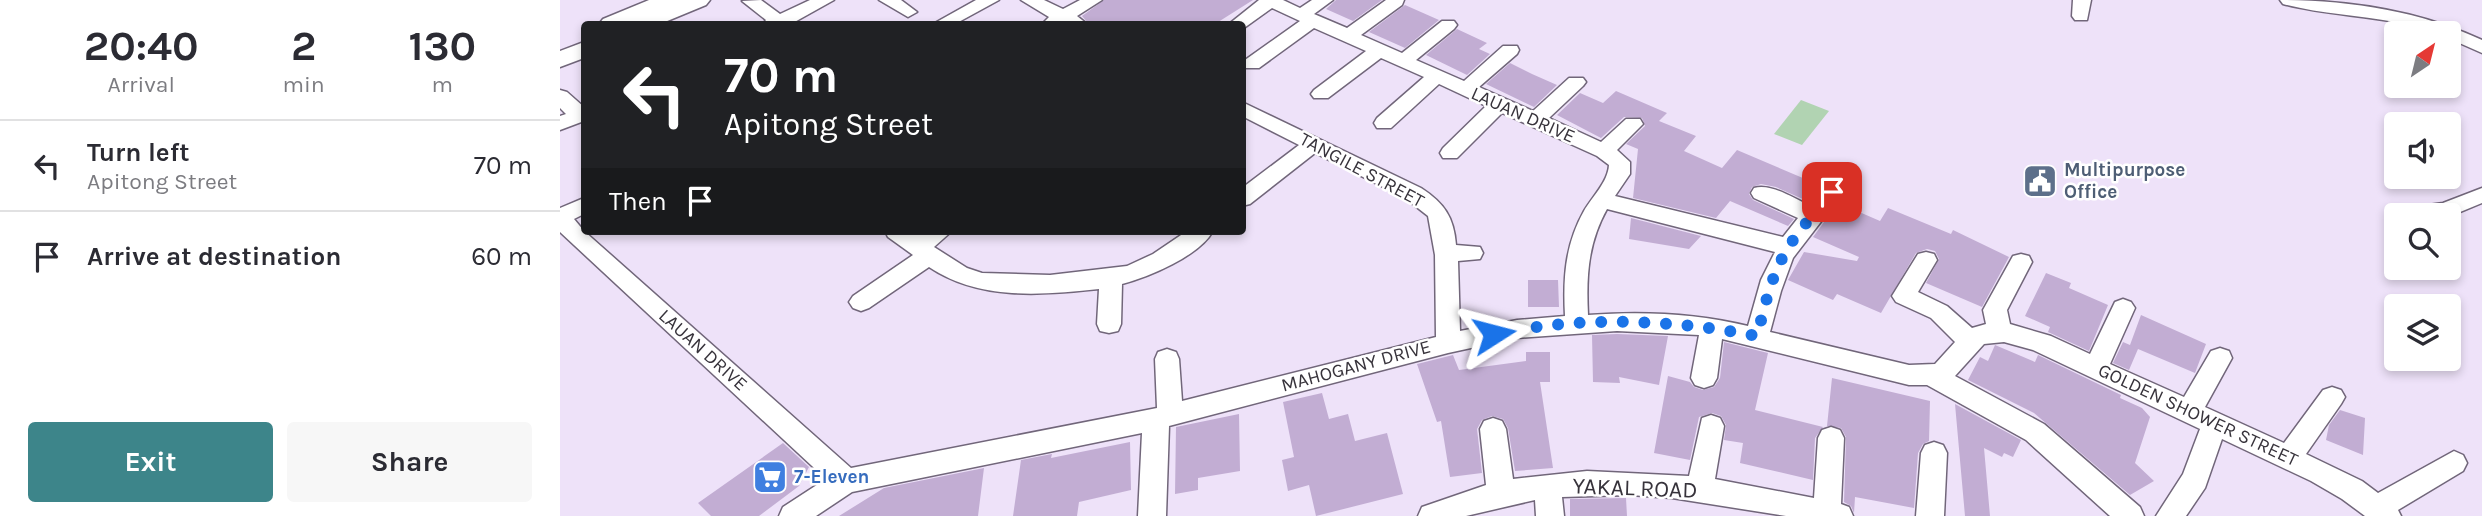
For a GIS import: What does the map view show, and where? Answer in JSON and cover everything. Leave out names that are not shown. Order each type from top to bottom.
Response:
[{"type":"main road","points":[[618,21],[669,0]]},
{"type":"main road","points":[[648,21],[698,0]]},
{"type":"main road","points":[[560,46],[581,37]]},
{"type":"main road","points":[[560,60],[581,50]]},
{"type":"street","points":[[784,21],[825,0]]},
{"type":"street","points":[[888,0],[908,12]]},
{"type":"street","points":[[948,21],[990,0]]},
{"type":"street","points":[[1030,0],[1062,21]]},
{"type":"street","points":[[1064,21],[1093,0]]},
{"type":"street","points":[[2289,0],[2331,11],[2412,20],[2454,33],[2482,47]]},
{"type":"street","points":[[751,1],[774,21]]},
{"type":"street","points":[[1242,21],[1270,1]]},
{"type":"street","name":"LAUAN DRIVE","points":[[1270,1],[1604,151]]},
{"type":"street","points":[[1348,36],[1396,1]]},
{"type":"street","points":[[1252,64],[1307,17]]},
{"type":"street","points":[[1403,61],[1448,25]]},
{"type":"street","points":[[1321,94],[1379,50]]},
{"type":"street","points":[[1466,89],[1510,50]]},
{"type":"street","points":[[1384,123],[1437,76]]},
{"type":"street","points":[[1535,120],[1576,82]]},
{"type":"street","points":[[560,96],[581,113]]},
{"type":"street","points":[[1450,153],[1499,104]]},
{"type":"street","name":"TANGILE STREET","points":[[1246,110],[1428,203],[1439,215],[1445,253],[1448,343]]},
{"type":"street","points":[[560,124],[581,114]]},
{"type":"street","points":[[1577,323],[1575,261],[1581,236],[1621,167],[1620,162],[1604,151],[1633,124]]},
{"type":"street","points":[[1246,196],[1314,144]]},
{"type":"street","points":[[1757,336],[1770,287],[1789,247],[1832,192]]},
{"type":"street","points":[[1762,193],[1813,216]]},
{"type":"street","points":[[2461,204],[2482,195]]},
{"type":"street","points":[[1601,200],[1789,247]]},
{"type":"street","points":[[560,218],[581,207]]},
{"type":"street","name":"LAUAN DRIVE","points":[[560,218],[846,481]]},
{"type":"street","points":[[902,235],[965,277],[996,285],[1111,279],[1152,265],[1196,235]]},
{"type":"street","points":[[861,302],[925,250],[937,235]]},
{"type":"street","points":[[1445,253],[1472,253]]},
{"type":"street","points":[[1926,260],[1905,296],[1940,312],[1970,341]]},
{"type":"street","points":[[1931,375],[1946,370],[1970,341],[1983,334],[1999,332],[1995,310],[2021,262]]},
{"type":"street","points":[[1109,324],[1111,279]]},
{"type":"street","points":[[2096,368],[2123,308]]},
{"type":"street","name":"MAHOGANY DRIVE","points":[[793,516],[846,481],[1163,417],[1448,343],[1517,329],[1577,323],[1660,321],[1712,327],[1909,374],[1931,375]]},
{"type":"street","points":[[1704,378],[1712,327]]},
{"type":"street","name":"GOLDEN SHOWER STREET","points":[[1999,332],[2042,343],[2289,457],[2352,490],[2382,512]]},
{"type":"street","points":[[2189,411],[2220,358]]},
{"type":"street","points":[[1152,516],[1167,359]]},
{"type":"street","points":[[1931,375],[2035,432],[2130,516]]},
{"type":"street","points":[[2289,457],[2332,397]]},
{"type":"street","points":[[2170,516],[2195,480],[2215,424]]},
{"type":"street","points":[[1700,490],[1710,426]]},
{"type":"street","points":[[1493,429],[1501,494]]},
{"type":"street","points":[[1822,514],[1830,438]]},
{"type":"street","points":[[1930,516],[1934,453]]},
{"type":"street","points":[[2382,512],[2454,463]]},
{"type":"street","name":"YAKAL ROAD","points":[[1432,516],[1501,494],[1548,486],[1640,485],[1700,490],[1822,514]]},
{"type":"street","points":[[1548,486],[1550,516]]},
{"type":"lane","points":[[1307,17],[1324,0]]},
{"type":"green space","points":[[1801,100],[1829,111],[1802,145],[1774,134]]},
{"type":"building","points":[[1104,0],[1253,0],[1220,21],[1086,21],[1082,16]]},
{"type":"building","points":[[1336,0],[1382,0],[1353,21],[1326,9]]},
{"type":"building","points":[[1405,5],[1439,20],[1405,48],[1369,32]]},
{"type":"building","points":[[1457,29],[1487,43],[1479,49],[1490,54],[1467,75],[1426,55]]},
{"type":"building","points":[[1510,63],[1557,85],[1534,107],[1486,84]]},
{"type":"building","points":[[1616,91],[1667,113],[1659,121],[1696,136],[1684,151],[1722,168],[1737,150],[1817,184],[1805,200],[1776,187],[1761,184],[1752,187],[1749,194],[1753,200],[1794,219],[1788,226],[1730,201],[1716,218],[1633,198],[1638,149],[1626,144],[1645,126],[1642,118],[1624,117],[1601,138],[1557,115],[1580,93],[1603,103]]},
{"type":"building","points":[[1888,208],[1951,234],[1953,230],[2009,257],[1982,307],[1926,283],[1939,259],[1935,251],[1927,249],[1916,253],[1881,313],[1837,294],[1833,300],[1788,280],[1804,252],[1857,261],[1859,257],[1813,237],[1830,214],[1849,222],[1857,211],[1880,221]]},
{"type":"building","points":[[1631,218],[1701,236],[1689,249],[1629,239]]},
{"type":"building","points":[[2046,273],[2071,283],[2069,288],[2108,305],[2089,351],[2048,332],[2050,327],[2025,316]]},
{"type":"building","points":[[1528,280],[1558,280],[1559,307],[1528,307]]},
{"type":"building","points":[[2141,315],[2206,344],[2195,373],[2138,349],[2129,370],[2113,363],[2123,342],[2130,345]]},
{"type":"building","points":[[1592,335],[1668,336],[1659,385],[1619,377],[1620,383],[1593,382]]},
{"type":"building","points":[[1724,342],[1768,353],[1755,410],[1823,427],[1815,438],[1813,480],[1740,463],[1743,443],[1724,440],[1726,425],[1721,416],[1712,413],[1699,417],[1690,460],[1654,453],[1668,376],[1690,382],[1694,387],[1703,390],[1714,387],[1720,378]]},
{"type":"building","points":[[1995,345],[2035,362],[2038,355],[2142,408],[2150,417],[2135,463],[2154,481],[2130,495],[2034,413],[1968,380],[1980,357],[1988,361]]},
{"type":"building","points":[[1526,352],[1550,352],[1550,382],[1540,382],[1553,468],[1515,471],[1508,428],[1503,419],[1492,416],[1482,420],[1477,429],[1482,473],[1450,477],[1441,421],[1437,422],[1417,364],[1453,355],[1459,370],[1526,361]]},
{"type":"building","points":[[1832,378],[1930,401],[1929,441],[1923,444],[1918,453],[1914,508],[1855,497],[1854,513],[1851,506],[1844,502],[1846,437],[1841,428],[1827,426]]},
{"type":"building","points":[[1322,393],[1329,419],[1348,414],[1355,441],[1387,433],[1403,494],[1316,516],[1309,485],[1288,491],[1282,460],[1294,457],[1283,402]]},
{"type":"building","points":[[1955,404],[2021,440],[2013,457],[2004,453],[2002,457],[1984,448],[1990,516],[1965,516]]},
{"type":"building","points":[[2340,410],[2365,418],[2363,455],[2326,440],[2329,425]]},
{"type":"building","points":[[1239,414],[1240,471],[1198,478],[1198,490],[1175,494],[1176,427]]},
{"type":"building","points":[[1130,442],[1131,490],[1079,502],[1077,516],[1013,516],[1021,460],[1052,454],[1051,458]]},
{"type":"building","name":"7-Eleven","points":[[783,443],[809,467],[799,486],[759,516],[711,516],[698,503]]},
{"type":"building","points":[[984,468],[978,516],[839,516],[884,488]]},
{"type":"building","points":[[1626,498],[1627,516],[1570,516],[1570,499]]},
{"type":"place","name":"Multipurpose Office","points":[[2040,181]]},
{"type":"place","name":"7-Eleven","points":[[770,477]]},
{"type":"route","points":[[1494,334],[1577,323],[1660,321],[1757,336],[1770,287],[1780,263],[1789,247],[1832,192]]}]
